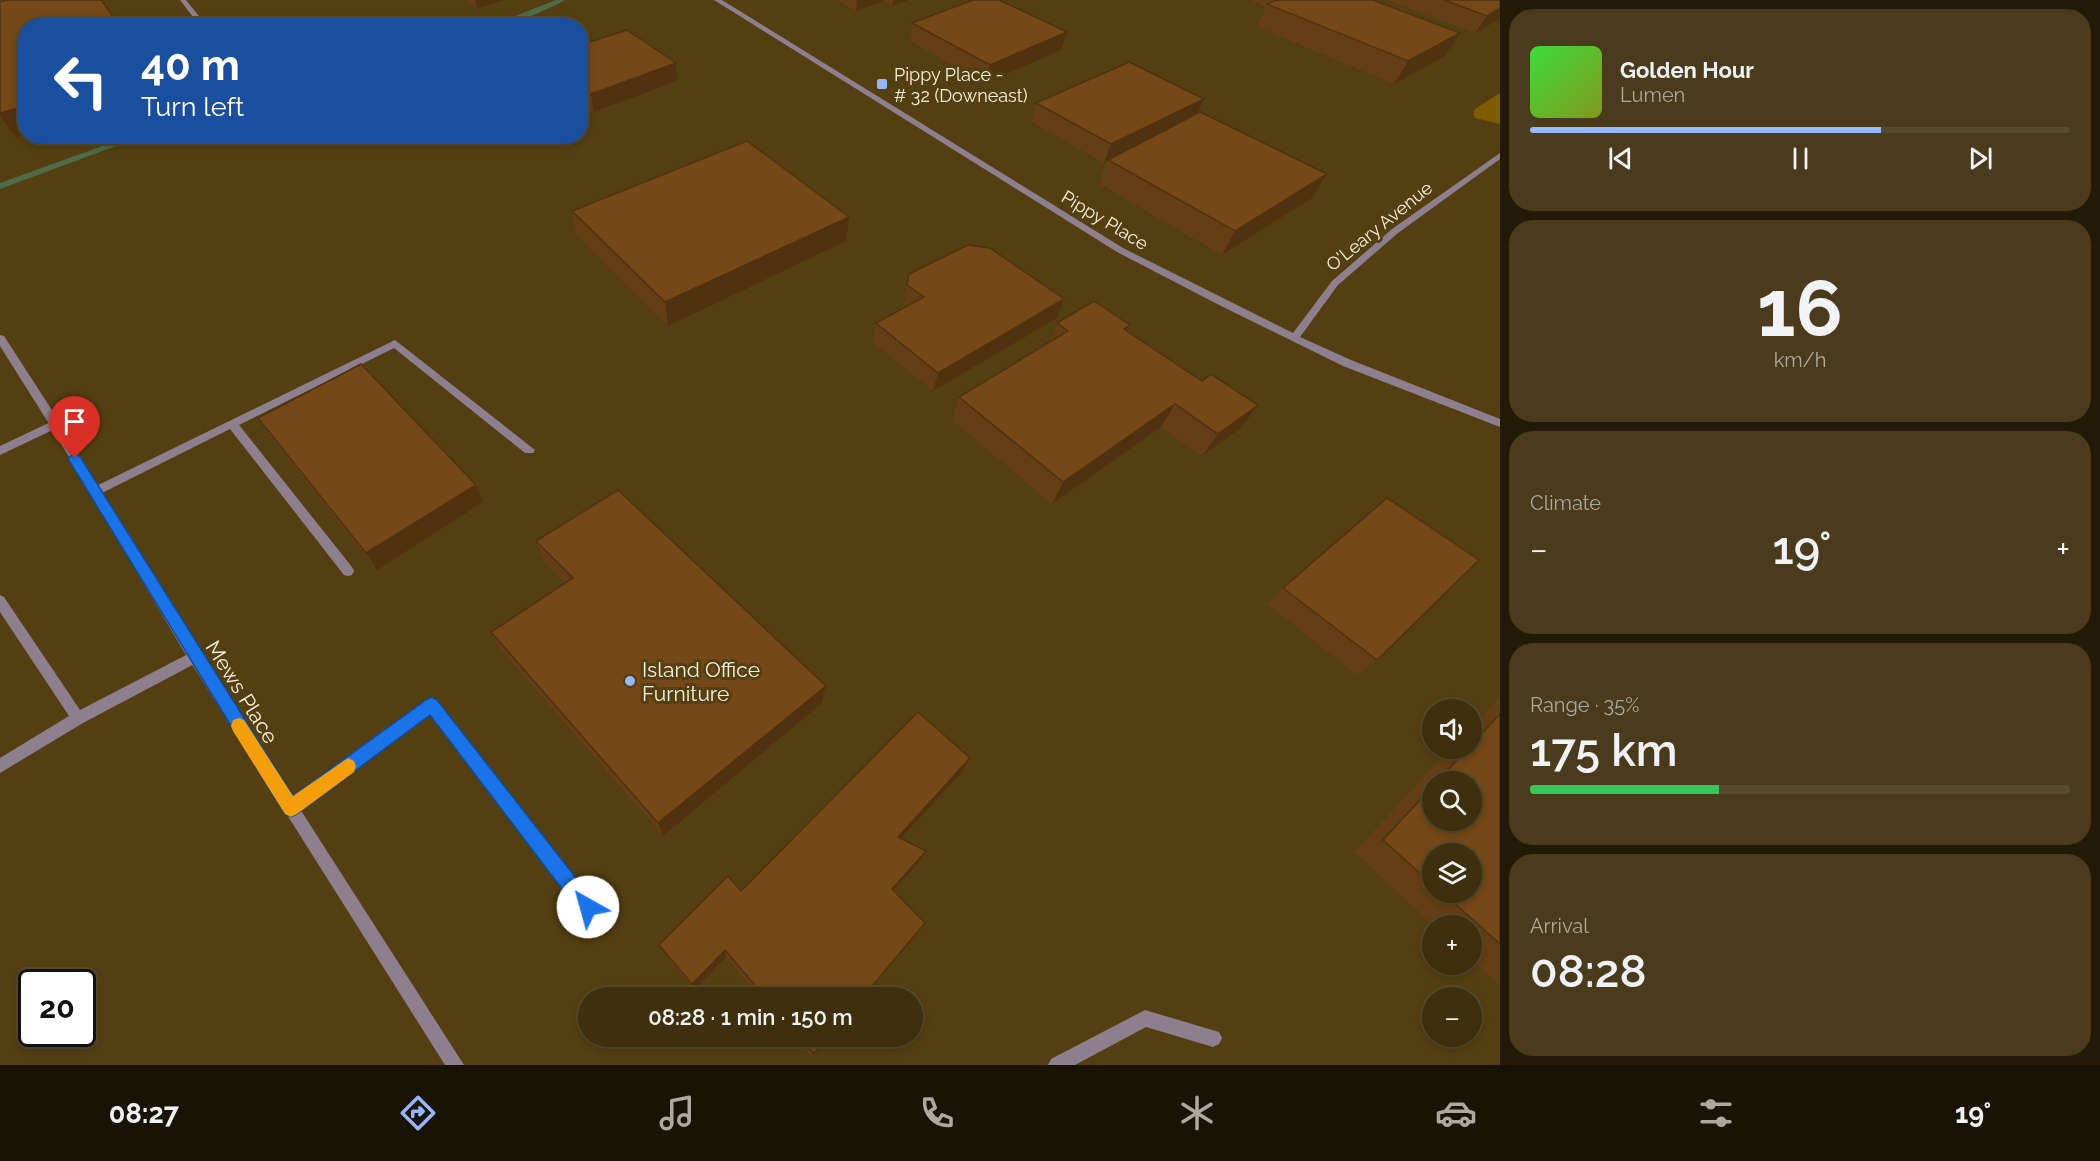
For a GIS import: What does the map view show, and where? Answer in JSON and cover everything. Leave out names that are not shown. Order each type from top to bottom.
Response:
[{"type":"street","points":[[183,0],[198,18]]},
{"type":"street","name":"Pippy Place","points":[[717,0],[1119,249],[1364,371],[1500,423]]},
{"type":"street","name":"O'Leary Avenue","points":[[1294,338],[1317,305],[1343,276],[1395,231],[1500,155]]},
{"type":"street","name":"Mews Place","points":[[0,339],[55,424],[195,657],[455,1065]]},
{"type":"street","points":[[94,492],[395,343],[530,450]]},
{"type":"street","points":[[0,451],[55,424]]},
{"type":"street","points":[[232,424],[348,571]]},
{"type":"street","points":[[0,601],[78,718]]},
{"type":"street","points":[[0,766],[78,718],[195,657]]},
{"type":"street","points":[[291,808],[431,705],[588,907]]},
{"type":"street","points":[[1057,1065],[1145,1018],[1213,1038]]},
{"type":"shaded area","points":[[1500,93],[1500,124],[1475,118],[1473,114],[1475,109]]},
{"type":"building","points":[[6,0],[101,0],[114,18],[18,18],[18,108],[0,113],[0,2]]},
{"type":"building","points":[[973,0],[999,0],[1067,32],[990,65],[912,23]]},
{"type":"building","points":[[1277,0],[1373,0],[1460,33],[1408,61],[1267,4]]},
{"type":"building","points":[[1444,0],[1500,0],[1500,8],[1487,16]]},
{"type":"building","points":[[627,30],[676,63],[591,94],[588,92],[588,42]]},
{"type":"building","points":[[1129,62],[1204,99],[1111,144],[1036,103]]},
{"type":"building","points":[[1200,112],[1327,174],[1235,231],[1108,160]]},
{"type":"building","points":[[747,141],[849,217],[665,302],[572,211]]},
{"type":"building","points":[[968,245],[990,248],[1064,299],[938,373],[876,323],[924,297],[907,285],[909,274]]},
{"type":"building","points":[[1094,301],[1130,325],[1124,329],[1202,381],[1211,374],[1258,405],[1218,434],[1175,404],[1063,482],[959,397],[1068,331],[1057,323]]},
{"type":"building","points":[[361,364],[476,485],[366,553],[258,418]]},
{"type":"building","points":[[618,490],[826,686],[658,823],[491,632],[573,578],[536,541]]},
{"type":"building","points":[[1387,498],[1479,560],[1377,660],[1283,588]]},
{"type":"building","points":[[918,712],[970,758],[898,837],[926,851],[892,889],[925,923],[871,987],[757,987],[725,950],[692,984],[659,945],[728,876],[741,891]]},
{"type":"building","points":[[1500,714],[1500,944],[1482,928],[1482,915],[1468,915],[1454,903],[1482,903],[1482,843],[1422,843],[1422,875],[1383,840],[1422,798],[1422,831],[1482,831],[1482,771],[1447,771],[1458,759],[1482,759],[1482,733]]},
{"type":"building","points":[[808,1047],[820,1047],[814,1054]]},
{"type":"waterway","points":[[515,18],[562,0]]},
{"type":"waterway","points":[[0,186],[117,144]]},
{"type":"slow traffic","points":[[239,726],[291,808],[348,766]]},
{"type":"place","name":"Pippy Place - # 32 (Downeast)","points":[[882,84]]},
{"type":"place","name":"Island Office Furniture","points":[[630,681]]},
{"type":"route","points":[[75,458],[188,646],[291,808],[431,705],[588,907]]}]
